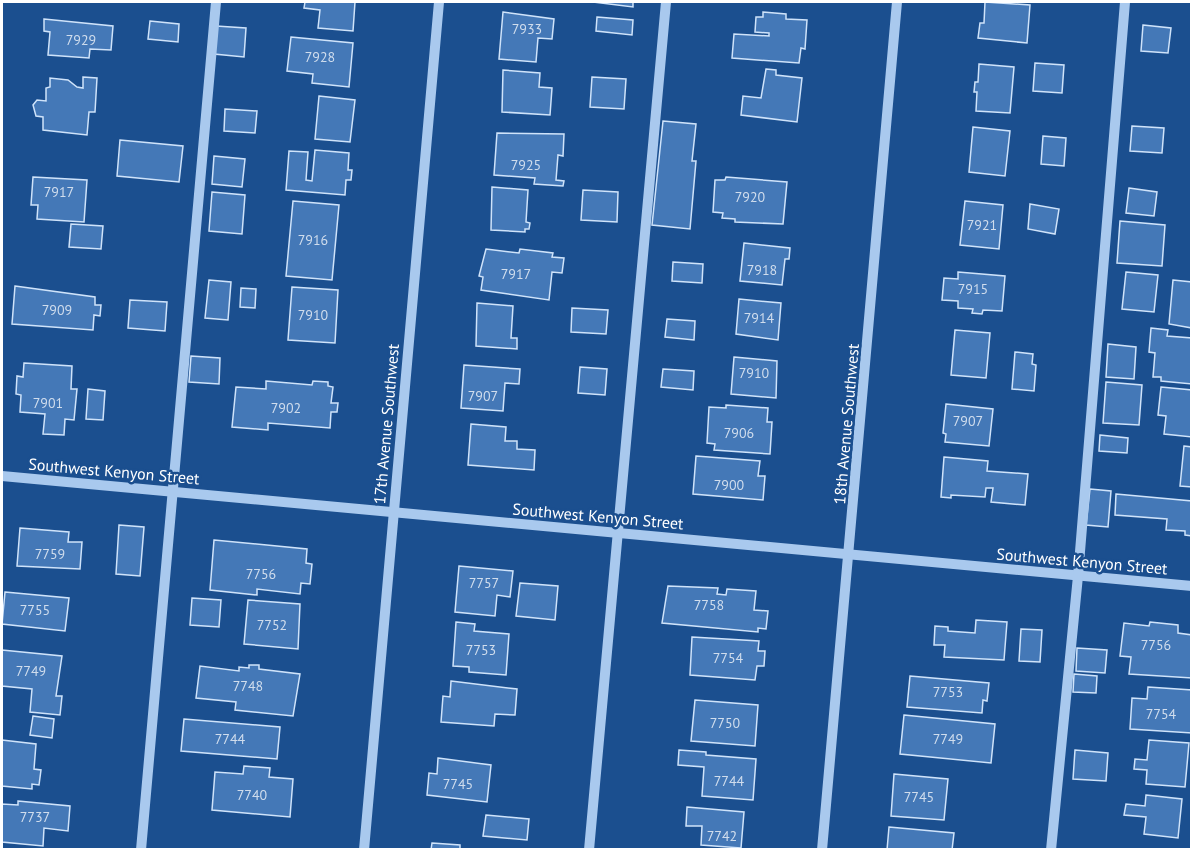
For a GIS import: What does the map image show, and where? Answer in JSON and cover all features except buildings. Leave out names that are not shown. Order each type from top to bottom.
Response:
[{"type":"street","points":[[141,849],[216,2]]},
{"type":"street","name":"17th Avenue Southwest","points":[[364,849],[439,2]]},
{"type":"street","points":[[589,849],[620,533],[666,2]]},
{"type":"street","name":"18th Avenue Southwest","points":[[822,849],[850,554],[897,2]]},
{"type":"street","points":[[1051,849],[1078,576],[1125,2]]},
{"type":"street","name":"Southwest Kenyon Street","points":[[2,476],[1191,586]]}]
